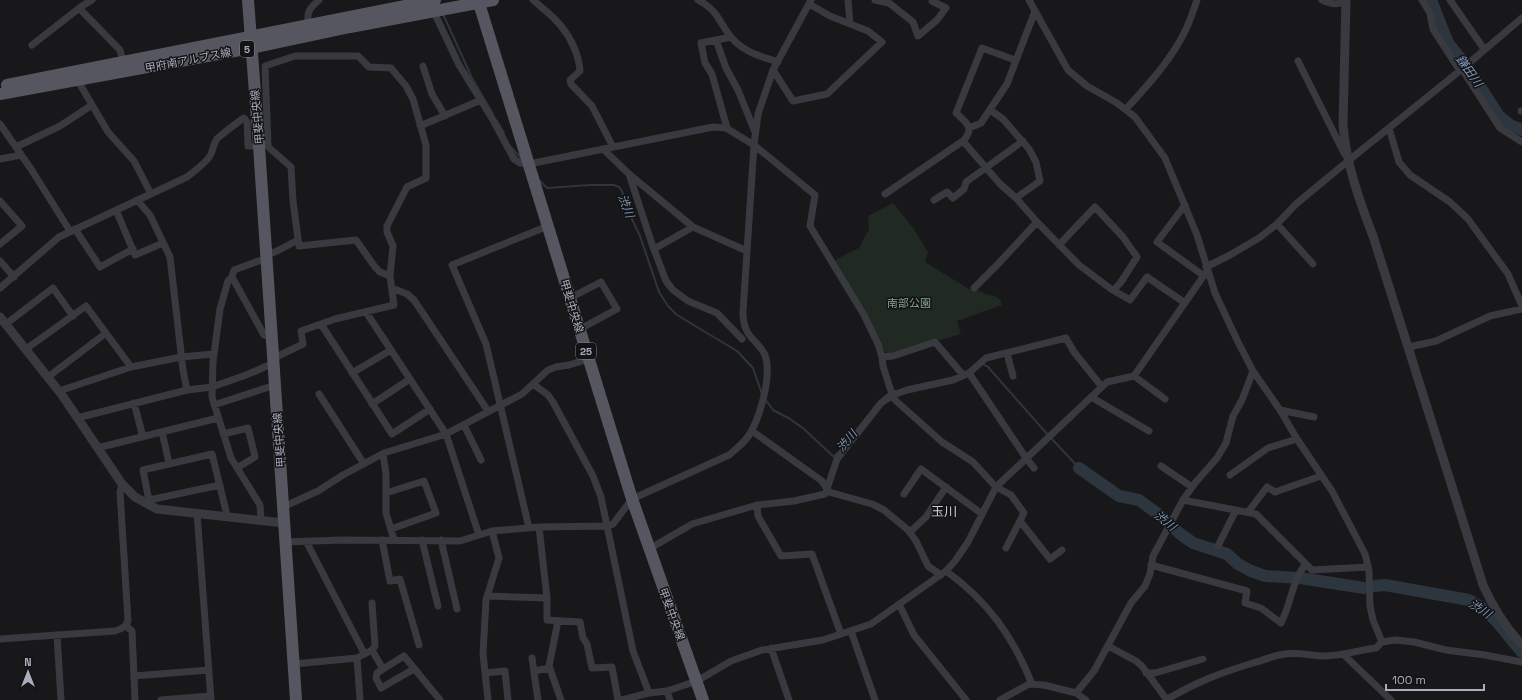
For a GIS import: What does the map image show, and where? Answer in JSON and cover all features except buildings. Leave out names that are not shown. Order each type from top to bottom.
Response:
[{"type":"main road","name":"甲斐中央線","points":[[248,0],[262,145],[272,338],[296,700]]},
{"type":"main road","name":"甲府南アルプス線","points":[[0,94],[78,81],[251,42],[308,25],[394,4],[493,0]]},
{"type":"main road","name":"甲斐中央線","points":[[478,1],[632,498],[703,700]]},
{"type":"main road","name":"甲府南アルプス線","points":[[0,86],[123,61],[350,27],[432,3]]},
{"type":"street","points":[[32,45],[48,31],[92,0]]},
{"type":"street","points":[[308,25],[307,14],[311,6],[319,0]]},
{"type":"street","points":[[533,0],[560,25],[571,42],[579,61],[580,71],[570,80],[571,84],[592,106],[613,147]]},
{"type":"street","points":[[698,0],[709,6],[719,17],[731,37],[749,53],[778,62]]},
{"type":"street","points":[[848,0],[850,23]]},
{"type":"street","points":[[875,0],[889,3],[913,22],[918,36],[938,20],[946,8],[932,0]]},
{"type":"street","points":[[1029,0],[1068,70],[1087,86],[1126,109],[1135,117],[1165,158],[1197,235],[1206,271],[1215,293],[1253,370],[1332,491],[1361,546],[1368,567],[1370,606],[1373,620],[1382,642]]},
{"type":"street","points":[[1126,109],[1156,75],[1176,47],[1188,26],[1197,0]]},
{"type":"street","points":[[1322,0],[1330,4],[1337,4],[1346,0],[1343,124],[1344,142],[1358,198],[1373,236],[1409,347],[1483,585],[1491,602],[1504,623],[1522,645]]},
{"type":"street","points":[[1422,0],[1430,13],[1433,29],[1500,128],[1522,142]]},
{"type":"street","points":[[1450,0],[1484,50]]},
{"type":"street","points":[[285,542],[460,540],[492,531],[529,528],[608,526],[613,524],[632,498],[729,455],[742,444],[752,431],[766,391],[768,372],[766,358],[762,350],[747,332],[743,312],[755,132],[758,114],[773,70],[810,2],[830,16],[868,31],[882,42],[827,94],[793,101],[773,70]]},
{"type":"street","points":[[432,3],[459,65],[481,100],[514,159],[520,163],[529,164],[713,127],[727,128],[754,145],[815,195],[810,226],[864,315],[878,344],[883,366],[893,395],[901,406],[942,442],[973,462],[996,487],[1011,496],[1024,513],[1006,548]]},
{"type":"street","points":[[79,8],[120,50],[123,61]]},
{"type":"street","points":[[969,128],[981,123],[1007,84],[1034,11]]},
{"type":"street","points":[[622,700],[634,699],[649,693],[667,691],[697,681],[731,661],[771,648],[823,640],[871,624],[944,573],[955,561],[968,542],[996,487],[1107,382],[1134,376],[1206,271],[1260,238],[1277,224],[1296,204],[1348,160],[1461,70],[1522,18]]},
{"type":"street","points":[[727,128],[712,74],[705,62],[701,43],[731,37]]},
{"type":"street","points":[[716,40],[726,68],[738,90],[755,132]]},
{"type":"street","points":[[885,194],[963,141],[968,135],[969,128],[967,122],[956,113],[982,48],[1016,60]]},
{"type":"street","points":[[77,418],[187,390],[212,387],[246,375],[303,344],[301,331],[335,319],[394,305],[390,276],[393,246],[387,232],[387,226],[407,187],[426,178],[426,145],[413,99],[406,86],[391,68],[369,67],[358,56],[295,56],[265,66],[262,145]]},
{"type":"street","points":[[1298,61],[1348,160]]},
{"type":"street","points":[[423,66],[432,94],[445,116]]},
{"type":"street","points":[[78,81],[108,132],[134,161],[151,194]]},
{"type":"street","points":[[420,126],[481,100]]},
{"type":"street","points":[[16,147],[60,126],[92,105]]},
{"type":"street","points":[[990,110],[1003,119],[1023,141],[1036,162],[1040,181],[1016,198]]},
{"type":"street","points":[[0,288],[59,237],[180,180],[200,167],[209,156],[217,138],[229,130],[239,120],[244,118],[247,122],[248,146],[262,145],[291,167],[293,201],[299,246],[356,240],[375,267],[380,272],[390,276]]},
{"type":"street","points":[[0,124],[72,230],[100,267],[133,249]]},
{"type":"street","points":[[1389,128],[1398,162],[1410,175],[1450,202],[1468,219],[1508,274],[1522,308],[1490,316],[1436,341],[1409,347]]},
{"type":"street","points":[[963,141],[1000,184],[1016,198],[1079,265],[1130,300],[1147,277],[1185,303]]},
{"type":"street","points":[[934,200],[947,192],[953,198],[964,189],[966,182],[1023,141]]},
{"type":"street","points":[[603,149],[629,174],[693,227],[747,251]]},
{"type":"street","points":[[0,159],[21,155]]},
{"type":"street","points":[[629,174],[666,281],[673,290],[688,301],[717,313],[742,340]]},
{"type":"street","points":[[137,200],[150,216],[170,257],[181,357],[187,390]]},
{"type":"street","points":[[0,201],[22,226],[0,244]]},
{"type":"street","points":[[1185,205],[1157,242],[1206,271]]},
{"type":"street","points":[[1059,245],[1095,207],[1123,236],[1137,257],[1114,290]]},
{"type":"street","points":[[116,210],[135,255],[163,243]]},
{"type":"street","points":[[974,288],[1037,222]]},
{"type":"street","points":[[1277,224],[1313,264]]},
{"type":"street","points":[[529,528],[486,344],[452,265],[548,226]]},
{"type":"street","points":[[654,249],[693,227]]},
{"type":"street","points":[[261,520],[260,505],[231,458],[214,405],[212,387],[214,354],[220,309],[228,282],[232,277],[234,270],[267,256],[298,240]]},
{"type":"street","points":[[0,260],[14,277]]},
{"type":"street","points":[[232,277],[264,335],[272,338]]},
{"type":"street","points":[[570,298],[601,282],[617,309],[580,329]]},
{"type":"street","points":[[6,324],[52,288],[73,316]]},
{"type":"street","points":[[392,288],[407,294],[414,300],[488,411]]},
{"type":"street","points":[[26,349],[86,306],[131,367]]},
{"type":"street","points":[[366,312],[446,434],[479,535]]},
{"type":"street","points":[[0,317],[59,391],[122,484],[135,497],[150,503],[157,509],[227,515],[284,523]]},
{"type":"street","points":[[321,324],[392,434],[430,409]]},
{"type":"street","points":[[48,377],[106,333]]},
{"type":"street","points":[[649,549],[692,524],[757,505],[794,501],[825,494],[837,459],[882,403],[893,395],[907,390],[953,380],[966,374],[986,358],[1066,338],[1074,352],[1102,387]]},
{"type":"street","points":[[882,357],[893,356],[935,342],[966,374],[1034,468]]},
{"type":"street","points":[[352,373],[391,350]]},
{"type":"street","points":[[1007,353],[1013,376]]},
{"type":"street","points":[[59,391],[131,367],[181,357],[214,354]]},
{"type":"street","points":[[283,507],[318,491],[383,454],[446,434],[464,425],[522,394],[548,370],[589,359]]},
{"type":"street","points":[[1076,693],[1094,671],[1131,603],[1146,586],[1153,556],[1183,500],[1217,458],[1226,443],[1234,416],[1242,400],[1253,370]]},
{"type":"street","points":[[1134,376],[1165,399]]},
{"type":"street","points":[[372,404],[410,379]]},
{"type":"street","points":[[533,384],[548,394],[553,402],[593,476],[601,497],[633,651],[649,693]]},
{"type":"street","points":[[214,405],[275,385]]},
{"type":"street","points":[[319,394],[364,464]]},
{"type":"street","points":[[1091,397],[1149,431]]},
{"type":"street","points":[[134,403],[143,437]]},
{"type":"street","points":[[1280,410],[1314,416]]},
{"type":"street","points":[[97,448],[218,418]]},
{"type":"street","points":[[464,425],[481,460]]},
{"type":"street","points":[[223,434],[248,428],[254,457],[236,468]]},
{"type":"street","points":[[752,431],[812,474],[822,482],[827,490],[834,494],[872,504],[884,510],[910,532],[928,566],[944,573],[976,596],[990,611],[1005,631],[1019,655],[1032,684]]},
{"type":"street","points":[[162,432],[169,463]]},
{"type":"street","points":[[1230,475],[1268,448],[1297,439]]},
{"type":"street","points":[[150,503],[143,470],[212,454],[227,515]]},
{"type":"street","points":[[383,454],[386,474],[386,514],[394,540]]},
{"type":"street","points":[[1161,466],[1192,487]]},
{"type":"street","points":[[904,494],[921,469],[982,514]]},
{"type":"street","points":[[1248,512],[1267,487],[1275,492],[1321,476]]},
{"type":"street","points":[[386,493],[424,481],[436,513],[391,529]]},
{"type":"street","points":[[0,639],[115,631],[126,626],[128,621],[120,492],[122,484]]},
{"type":"street","points":[[150,503],[220,485]]},
{"type":"street","points":[[910,532],[926,517],[946,487]]},
{"type":"street","points":[[1183,500],[1256,514],[1305,565],[1312,570],[1368,567]]},
{"type":"street","points":[[757,505],[758,516],[782,556],[812,554],[841,634]]},
{"type":"street","points":[[1218,546],[1236,510]]},
{"type":"street","points":[[162,700],[211,698],[197,513]]},
{"type":"street","points":[[1020,521],[1050,558],[1062,550]]},
{"type":"street","points":[[539,528],[547,598],[547,620],[580,622],[583,638],[587,644],[592,668],[612,667],[618,700]]},
{"type":"street","points":[[488,700],[483,654],[487,596],[499,558],[492,531]]},
{"type":"street","points":[[382,540],[390,582],[400,579],[420,645]]},
{"type":"street","points":[[422,540],[438,606]]},
{"type":"street","points":[[441,540],[457,609]]},
{"type":"street","points":[[306,541],[364,653]]},
{"type":"street","points":[[1151,565],[1247,591],[1245,604],[1261,608],[1281,623],[1285,616],[1299,573],[1305,565]]},
{"type":"street","points":[[487,596],[547,598]]},
{"type":"street","points":[[294,664],[356,658],[372,650],[375,646],[372,603]]},
{"type":"street","points":[[899,604],[914,635],[966,700]]},
{"type":"street","points":[[558,621],[550,668],[561,700]]},
{"type":"street","points":[[126,626],[132,631],[135,700]]},
{"type":"street","points":[[851,631],[875,700]]},
{"type":"street","points":[[57,635],[62,700]]},
{"type":"street","points":[[1108,646],[1136,661],[1142,666],[1166,700],[1189,686],[1219,674],[1285,654],[1300,653],[1325,656],[1344,654],[1376,648],[1382,642],[1395,640],[1414,642],[1446,650],[1522,662]]},
{"type":"street","points":[[771,648],[789,700]]},
{"type":"street","points":[[372,650],[383,669]]},
{"type":"street","points":[[1344,654],[1392,700]]},
{"type":"street","points":[[414,669],[381,688],[376,678],[377,673],[404,656],[440,700]]},
{"type":"street","points":[[356,658],[360,700]]},
{"type":"street","points":[[532,658],[538,700]]},
{"type":"street","points":[[1146,673],[1155,673],[1203,658]]},
{"type":"street","points":[[534,671],[550,668]]},
{"type":"street","points":[[134,676],[208,670]]},
{"type":"street","points":[[485,673],[505,671],[508,700]]},
{"type":"street","points":[[1000,700],[1010,698],[1029,684],[1032,684],[1076,693],[1086,700]]},
{"type":"street","points":[[667,691],[670,700]]},
{"type":"green space","name":"南部公園","points":[[893,203],[913,228],[928,252],[925,262],[972,291],[977,289],[985,294],[996,297],[1000,300],[1002,305],[957,321],[961,334],[892,354],[887,353],[882,349],[835,260],[859,248],[869,229],[868,216]]},
{"type":"waterway","name":"鎌田川","points":[[1431,0],[1448,43],[1468,68],[1499,116],[1510,125],[1522,130]]},
{"type":"waterway","name":"渋川","points":[[443,14],[472,78],[493,114]]},
{"type":"waterway","name":"渋川","points":[[497,121],[504,133]]},
{"type":"waterway","name":"渋川","points":[[510,146],[521,158]]},
{"type":"waterway","name":"渋川","points":[[540,181],[547,188],[590,185],[614,185],[619,187],[640,236],[659,292],[668,306],[677,315],[737,351],[753,368],[762,394]]},
{"type":"waterway","name":"渋川","points":[[983,364],[988,367],[1048,435]]},
{"type":"waterway","name":"渋川","points":[[882,399],[889,393]]},
{"type":"waterway","name":"渋川","points":[[765,399],[773,410],[790,419],[804,429],[834,457],[837,453]]},
{"type":"waterway","name":"渋川","points":[[1051,438],[1079,468]]},
{"type":"waterway","name":"渋川","points":[[1079,468],[1119,496],[1139,500],[1193,543],[1227,554],[1238,564],[1251,571],[1265,576],[1300,578],[1364,588]]},
{"type":"waterway","name":"渋川","points":[[1375,586],[1385,585],[1469,600],[1492,617],[1522,652]]},
{"type":"district","name":"玉川","points":[[944,511]]}]
